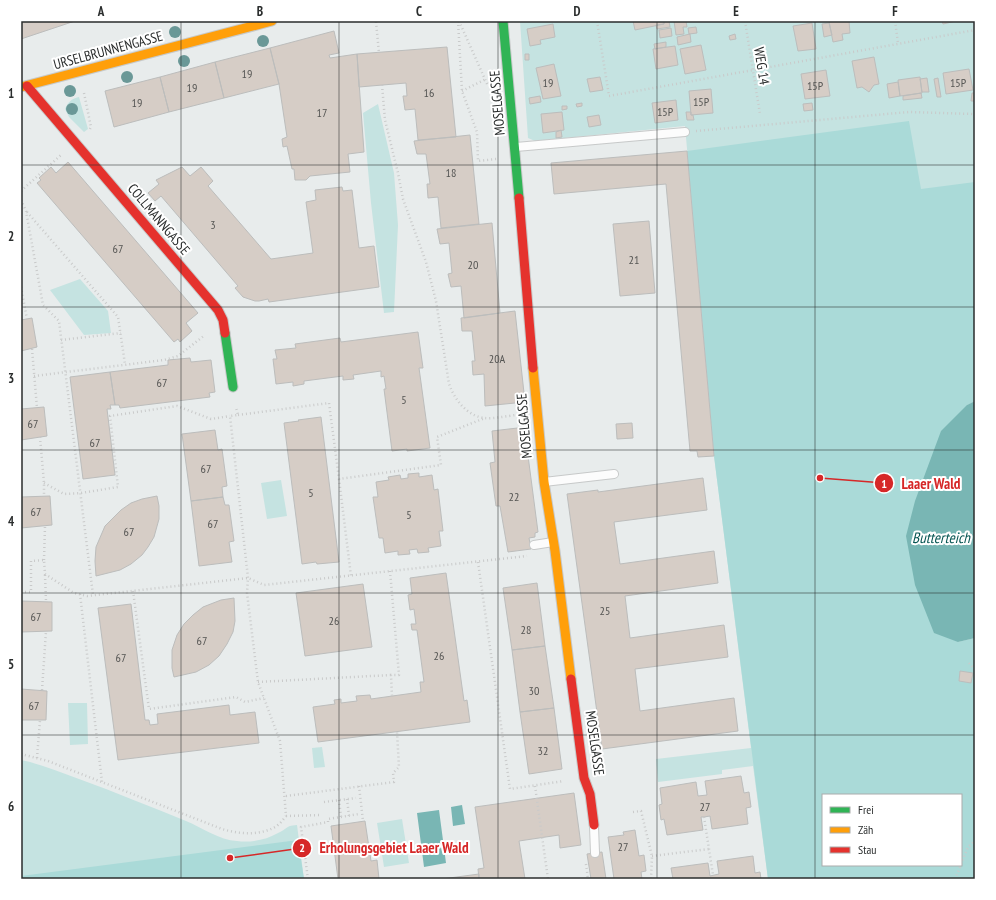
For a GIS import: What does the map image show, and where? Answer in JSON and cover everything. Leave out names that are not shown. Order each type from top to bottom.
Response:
[{"type":"street","name":"URSELBRUNNENGASSE","points":[[24,86],[272,21]]},
{"type":"street","name":"MOSELGASSE","points":[[503,21],[515,147],[536,412],[584,778],[590,794],[594,825]]},
{"type":"street","name":"COLLMANNGASSE","points":[[24,86],[211,301],[223,320],[233,387]]},
{"type":"lane","points":[[515,147],[685,132]]},
{"type":"lane","points":[[544,482],[614,474]]},
{"type":"lane","points":[[534,545],[553,542]]},
{"type":"lane","points":[[594,825],[594,853]]},
{"type":"path","points":[[458,21],[490,92]]},
{"type":"path","points":[[458,21],[462,91],[477,132],[478,161],[499,159]]},
{"type":"path","points":[[597,21],[609,96],[975,30]]},
{"type":"path","name":"WEG 14","points":[[746,21],[760,114]]},
{"type":"path","points":[[894,21],[898,43]]},
{"type":"path","points":[[376,22],[379,53]]},
{"type":"path","points":[[462,91],[490,77]]},
{"type":"path","points":[[382,85],[385,120],[403,199],[426,262],[436,301],[449,384],[452,394],[464,409],[485,418]]},
{"type":"path","points":[[685,132],[909,112],[975,114]]},
{"type":"path","points":[[21,200],[26,211],[43,304],[59,321],[93,595]]},
{"type":"path","points":[[26,211],[118,317],[125,364]]},
{"type":"path","points":[[21,287],[27,319]]},
{"type":"path","points":[[34,376],[164,360],[178,356],[223,320]]},
{"type":"path","points":[[61,340],[121,333]]},
{"type":"path","points":[[32,349],[37,408]]},
{"type":"path","points":[[233,387],[238,415]]},
{"type":"path","points":[[44,483],[64,494],[118,487],[110,416],[177,406],[211,419],[329,403],[350,576]]},
{"type":"path","points":[[339,479],[441,465],[437,437],[485,418],[536,412]]},
{"type":"path","points":[[21,754],[48,761],[222,829],[237,833],[252,833],[276,827],[286,816],[280,741],[258,682],[247,593],[248,578],[230,416]]},
{"type":"path","points":[[40,437],[44,496]]},
{"type":"path","points":[[45,526],[44,560],[46,601]]},
{"type":"path","points":[[45,574],[74,593],[87,596],[248,578],[264,585],[478,562],[555,551]]},
{"type":"path","points":[[21,592],[30,592],[31,561],[44,560]]},
{"type":"path","points":[[478,562],[510,789],[584,778]]},
{"type":"path","points":[[258,682],[399,675],[390,572]]},
{"type":"path","points":[[133,591],[149,709],[236,697],[245,702],[264,698]]},
{"type":"path","points":[[80,594],[102,782]]},
{"type":"path","points":[[42,690],[46,631]]},
{"type":"path","points":[[970,663],[975,670]]},
{"type":"path","points":[[392,675],[392,696]]},
{"type":"path","points":[[37,758],[40,720]]},
{"type":"path","points":[[285,796],[394,782],[393,773],[399,767],[397,732]]},
{"type":"path","points":[[359,786],[363,821]]},
{"type":"path","points":[[535,786],[548,879]]},
{"type":"path","points":[[324,802],[356,798]]},
{"type":"path","points":[[347,799],[349,816]]},
{"type":"path","points":[[339,800],[341,817]]},
{"type":"path","points":[[633,812],[641,811],[652,856],[651,879]]},
{"type":"path","points":[[308,879],[302,827],[328,822],[328,819],[359,814]]},
{"type":"path","points":[[286,816],[320,815]]},
{"type":"path","points":[[704,817],[714,875]]},
{"type":"path","points":[[962,862],[968,847],[975,841]]},
{"type":"path","points":[[652,856],[709,849]]},
{"type":"path","points":[[955,879],[961,866]]},
{"type":"shaded area","points":[[520,21],[975,21],[975,401],[967,405],[958,642],[975,638],[975,879],[768,879],[753,766],[722,770],[722,774],[658,782],[656,759],[751,748],[714,456],[685,126],[535,141],[528,138]]},
{"type":"shaded area","points":[[79,97],[88,129],[84,132],[69,117],[65,109],[70,101]]},
{"type":"shaded area","points":[[378,104],[394,173],[398,225],[394,312],[384,313],[371,203],[363,113]]},
{"type":"shaded area","points":[[909,121],[921,189],[975,182],[975,401],[967,405],[958,642],[975,638],[975,879],[768,879],[714,456],[687,151]]},
{"type":"shaded area","points":[[80,279],[108,311],[111,333],[84,335],[50,290]]},
{"type":"shaded area","points":[[281,480],[287,516],[267,519],[261,483]]},
{"type":"shaded area","points":[[68,703],[87,703],[88,744],[70,745]]},
{"type":"shaded area","points":[[322,747],[325,767],[314,768],[312,748]]},
{"type":"shaded area","points":[[21,760],[50,768],[106,789],[186,821],[217,836],[230,840],[247,842],[258,840],[281,832],[290,826],[297,825],[304,879],[21,879]]},
{"type":"shaded area","points":[[402,819],[409,863],[384,867],[377,823]]},
{"type":"shaded area","points":[[298,840],[304,879],[21,879],[21,876]]},
{"type":"water","name":"Butterteich","points":[[975,401],[975,638],[958,642],[934,633],[915,585],[906,536],[915,501],[941,431],[967,405]]},
{"type":"water","points":[[462,805],[465,824],[453,826],[451,807]]},
{"type":"water","points":[[439,810],[446,863],[424,867],[417,813]]},
{"type":"building","points":[[21,21],[75,21],[21,39]]},
{"type":"building","points":[[633,21],[664,21],[664,24],[635,30]]},
{"type":"building","points":[[664,21],[669,21],[670,27],[657,29],[656,25],[664,24]]},
{"type":"building","points":[[674,21],[686,21],[687,27],[683,27],[684,34],[676,35]]},
{"type":"building","points":[[829,21],[849,21],[850,33],[842,34],[843,40],[833,42]]},
{"type":"building","points":[[942,21],[956,21],[943,24]]},
{"type":"building","points":[[812,23],[816,49],[798,51],[793,26]]},
{"type":"building","points":[[829,23],[832,35],[824,37],[822,24]]},
{"type":"building","points":[[553,24],[555,37],[540,40],[541,44],[530,46],[527,29]]},
{"type":"building","points":[[696,27],[697,33],[689,34],[688,28]]},
{"type":"building","points":[[671,28],[672,36],[660,38],[659,30]]},
{"type":"building","points":[[334,31],[339,53],[329,55],[330,58],[357,54],[364,152],[348,154],[350,172],[310,176],[306,180],[295,180],[294,169],[292,169],[287,146],[283,147],[282,139],[287,137],[279,84],[270,48]]},
{"type":"building","points":[[690,34],[691,42],[678,45],[677,37]]},
{"type":"building","points":[[735,34],[736,39],[730,40],[729,36]]},
{"type":"building","points":[[666,42],[666,47],[655,49],[654,44]]},
{"type":"building","points":[[701,45],[706,70],[685,74],[680,49]]},
{"type":"building","points":[[675,46],[678,65],[656,69],[653,49]]},
{"type":"building","points":[[447,47],[456,137],[418,140],[415,109],[405,110],[403,96],[407,96],[406,83],[359,87],[357,54]]},
{"type":"building","points":[[270,48],[279,84],[224,98],[215,62]]},
{"type":"building","points":[[525,54],[529,54],[529,60],[525,60]]},
{"type":"building","points":[[874,57],[879,84],[874,85],[869,92],[862,87],[857,88],[852,61]]},
{"type":"building","points":[[215,62],[224,98],[169,112],[160,77]]},
{"type":"building","points":[[554,64],[561,96],[543,99],[536,68]]},
{"type":"building","points":[[969,69],[973,90],[946,94],[943,73]]},
{"type":"building","points":[[826,70],[830,96],[805,99],[801,74]]},
{"type":"building","points":[[160,77],[169,112],[114,127],[105,91]]},
{"type":"building","points":[[600,77],[603,90],[590,92],[587,79]]},
{"type":"building","points":[[920,77],[922,93],[900,96],[898,80]]},
{"type":"building","points":[[927,78],[929,92],[922,92],[920,79]]},
{"type":"building","points":[[938,78],[941,97],[937,97],[934,79]]},
{"type":"building","points":[[898,82],[900,96],[889,98],[887,84]]},
{"type":"building","points":[[711,89],[713,113],[691,115],[689,91]]},
{"type":"building","points":[[921,93],[922,98],[903,100],[903,96]]},
{"type":"building","points":[[972,93],[975,93],[975,101],[971,101]]},
{"type":"building","points":[[540,96],[541,102],[530,104],[529,98]]},
{"type":"building","points":[[676,100],[678,120],[655,123],[652,103]]},
{"type":"building","points":[[582,103],[582,106],[577,107],[576,104]]},
{"type":"building","points":[[812,103],[813,110],[804,111],[803,104]]},
{"type":"building","points":[[562,106],[567,106],[567,109],[562,110]]},
{"type":"building","points":[[562,112],[564,130],[543,133],[541,114]]},
{"type":"building","points":[[686,112],[691,112],[694,120],[687,120]]},
{"type":"building","points":[[599,115],[601,125],[589,127],[587,117]]},
{"type":"building","points":[[561,130],[562,137],[556,138],[556,132]]},
{"type":"building","points":[[470,135],[479,224],[441,228],[438,197],[428,198],[427,184],[430,184],[426,154],[417,154],[414,141]]},
{"type":"building","points":[[687,151],[714,456],[698,457],[697,451],[690,451],[666,184],[554,194],[551,163]]},
{"type":"building","points":[[68,162],[198,313],[186,323],[192,331],[180,342],[178,339],[174,342],[37,183],[41,180],[39,178],[51,167],[56,173]]},
{"type":"building","points":[[182,167],[190,176],[201,167],[213,181],[208,186],[271,259],[313,253],[306,202],[316,200],[315,190],[342,187],[343,191],[352,190],[359,248],[374,246],[379,287],[269,302],[268,299],[255,301],[243,297],[235,288],[238,286],[161,196],[155,201],[148,193],[159,184],[156,180]]},
{"type":"building","points":[[649,221],[655,293],[620,296],[613,224]]},
{"type":"building","points":[[492,223],[500,313],[464,318],[461,286],[451,287],[448,274],[452,273],[449,243],[440,244],[437,229]]},
{"type":"building","points":[[515,311],[525,402],[485,406],[484,374],[473,375],[472,361],[475,361],[472,331],[462,331],[461,318]]},
{"type":"building","points":[[32,318],[37,347],[21,351],[21,320]]},
{"type":"building","points":[[418,332],[423,368],[419,368],[430,448],[392,451],[384,389],[386,389],[384,376],[381,377],[381,371],[353,375],[354,379],[343,380],[343,376],[304,381],[304,384],[293,386],[293,382],[276,384],[273,359],[277,359],[275,350],[296,348],[295,344],[340,338],[341,342]]},
{"type":"building","points":[[190,358],[191,362],[211,360],[215,392],[209,393],[210,397],[120,408],[119,405],[115,405],[110,372],[168,365],[168,360]]},
{"type":"building","points":[[110,372],[115,405],[110,405],[111,409],[107,409],[115,475],[83,479],[70,377]]},
{"type":"building","points":[[44,407],[47,436],[21,440],[21,409]]},
{"type":"building","points":[[321,417],[339,562],[317,564],[316,562],[302,564],[284,423]]},
{"type":"building","points":[[632,423],[633,438],[617,439],[616,424]]},
{"type":"building","points":[[526,427],[529,448],[527,448],[538,532],[535,533],[535,537],[529,538],[531,549],[508,552],[500,506],[496,506],[490,463],[495,462],[492,431]]},
{"type":"building","points":[[215,430],[218,450],[222,449],[227,486],[222,487],[223,497],[191,501],[182,434]]},
{"type":"building","points":[[419,473],[419,477],[432,475],[434,490],[438,489],[443,531],[439,531],[441,546],[428,548],[429,552],[418,553],[417,549],[409,550],[410,554],[398,555],[398,551],[385,553],[383,538],[379,538],[373,497],[378,497],[376,482],[389,480],[388,477],[400,475],[401,479],[408,478],[408,474]]},
{"type":"building","points":[[703,478],[707,510],[614,522],[620,564],[714,551],[718,583],[625,596],[630,638],[724,625],[728,657],[635,669],[640,711],[734,698],[738,731],[602,749],[567,494],[598,490],[598,492]]},
{"type":"building","points":[[50,496],[52,525],[21,528],[21,497]]},
{"type":"building","points":[[157,496],[159,519],[154,537],[142,555],[131,564],[120,570],[96,576],[96,547],[105,526],[121,510],[131,503]]},
{"type":"building","points":[[223,497],[225,505],[229,505],[234,541],[229,542],[232,562],[199,566],[191,501]]},
{"type":"building","points":[[446,573],[464,701],[467,700],[470,722],[318,742],[313,707],[335,704],[334,700],[341,699],[341,703],[357,701],[356,696],[370,695],[371,699],[421,692],[420,682],[424,682],[417,630],[412,630],[411,624],[416,624],[414,609],[410,610],[408,595],[412,594],[410,578]]},
{"type":"building","points":[[537,583],[545,646],[512,650],[503,588]]},
{"type":"building","points":[[363,584],[372,647],[305,656],[296,593]]},
{"type":"building","points":[[234,598],[235,621],[233,632],[219,656],[209,665],[196,672],[174,677],[172,668],[172,650],[177,635],[184,624],[203,607],[221,600]]},
{"type":"building","points":[[21,601],[52,602],[52,631],[21,632]]},
{"type":"building","points":[[131,604],[145,720],[149,720],[150,725],[158,724],[157,714],[229,705],[230,715],[255,712],[259,743],[118,760],[98,608]]},
{"type":"building","points":[[545,646],[554,708],[520,712],[512,650]]},
{"type":"building","points":[[960,671],[973,673],[971,683],[959,681]]},
{"type":"building","points":[[21,689],[47,691],[46,720],[21,720]]},
{"type":"building","points":[[554,708],[562,769],[529,774],[520,712]]},
{"type":"building","points":[[741,776],[744,793],[749,792],[751,807],[746,808],[748,824],[712,829],[710,816],[701,817],[703,830],[667,835],[664,819],[661,820],[659,805],[662,804],[660,788],[696,782],[698,796],[707,795],[705,781]]},
{"type":"building","points":[[574,793],[581,845],[560,848],[559,835],[519,841],[525,879],[479,879],[478,869],[484,868],[475,807]]},
{"type":"building","points":[[365,821],[371,861],[377,860],[379,879],[338,879],[331,826]]},
{"type":"building","points":[[635,830],[639,856],[644,855],[646,871],[641,872],[642,879],[614,879],[608,837],[624,835],[623,832]]},
{"type":"building","points":[[602,852],[606,879],[591,879],[587,854]]},
{"type":"building","points":[[753,856],[755,873],[760,872],[761,879],[673,879],[671,868],[708,863],[710,876],[719,874],[717,861]]},
{"type":"building","points":[[479,874],[479,879],[442,879]]},
{"type":"traffic: fast","points":[[503,21],[519,198]]},
{"type":"traffic: fast","points":[[225,333],[233,387]]},
{"type":"traffic: slow","points":[[21,87],[272,21]]},
{"type":"traffic: slow","points":[[533,368],[544,482],[555,551],[571,679]]},
{"type":"traffic: jam","points":[[27,86],[218,310],[223,320],[225,333]]},
{"type":"traffic: jam","points":[[519,198],[533,368]]},
{"type":"traffic: jam","points":[[571,679],[584,778],[590,794],[594,825]]},
{"type":"place","name":"Laaer Wald","points":[[820,478]]},
{"type":"place","name":"Erholungsgebiet Laaer Wald","points":[[230,858]]}]
